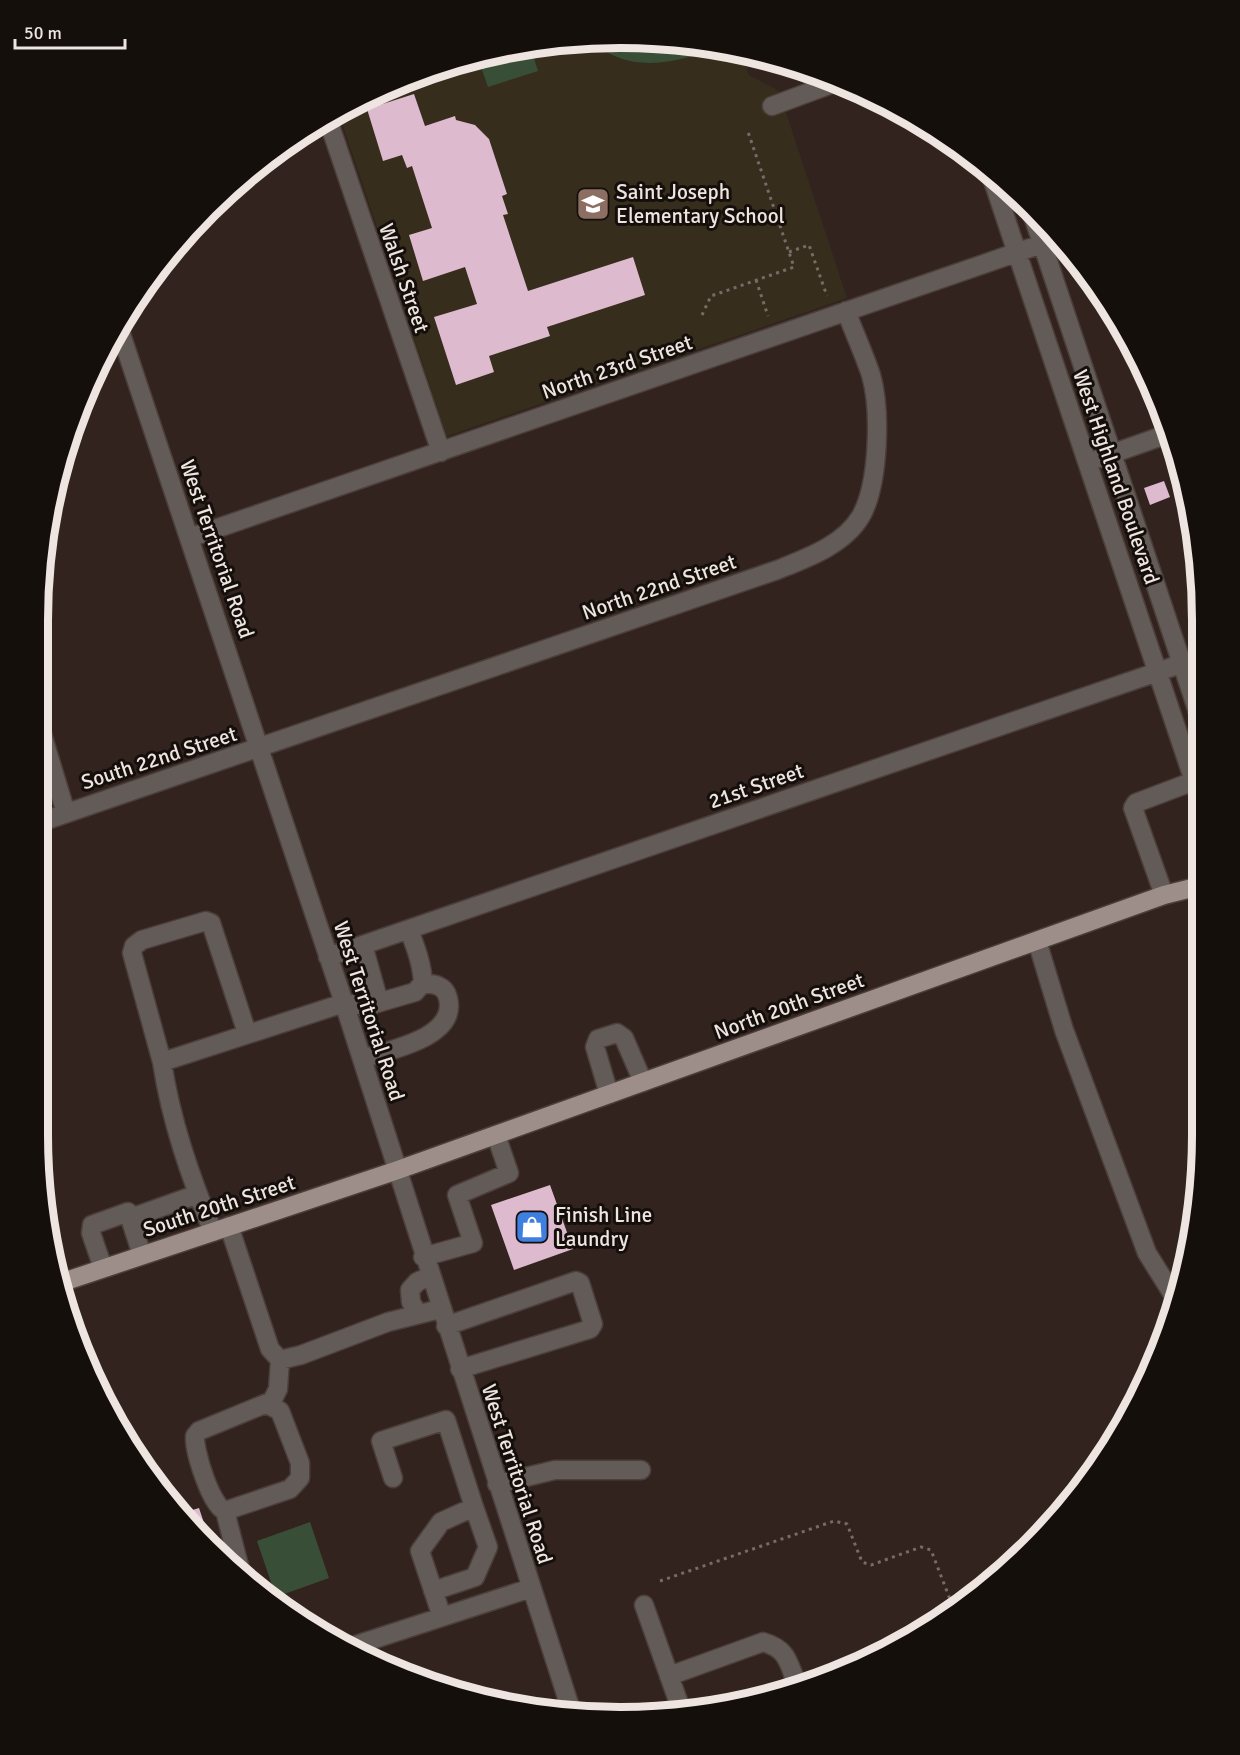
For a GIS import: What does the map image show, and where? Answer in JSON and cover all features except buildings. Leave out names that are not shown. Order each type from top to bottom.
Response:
[{"type":"main road","name":"North 20th Street","points":[[395,1171],[1164,895],[1192,888]]},
{"type":"main road","name":"South 20th Street","points":[[66,1281],[395,1171]]},
{"type":"street","points":[[772,106],[825,86]]},
{"type":"street","name":"Walsh Street","points":[[330,127],[441,452]]},
{"type":"street","name":"West Highland Boulevard","points":[[996,189],[1192,777]]},
{"type":"street","points":[[1036,229],[1112,454],[1190,661]]},
{"type":"street","name":"North 23rd Street","points":[[189,538],[1048,241]]},
{"type":"street","name":"North 22nd Street","points":[[260,748],[777,570],[812,556],[841,538],[861,516],[868,497],[874,475],[876,437],[876,402],[871,376],[846,311]]},
{"type":"street","name":"West Territorial Road","points":[[122,340],[344,1003],[395,1171],[569,1705]]},
{"type":"street","points":[[1087,462],[1162,436]]},
{"type":"street","name":"21st Street","points":[[328,957],[1190,661]]},
{"type":"street","name":"South 22nd Street","points":[[48,819],[260,748]]},
{"type":"street","points":[[48,754],[66,813]]},
{"type":"street","points":[[1164,895],[1133,808],[1136,803],[1192,790]]},
{"type":"street","points":[[247,1033],[211,923],[207,921],[142,940],[134,946],[132,953],[162,1062],[174,1121],[186,1164],[198,1194],[221,1229],[270,1349],[280,1360],[276,1396],[267,1404],[199,1431],[195,1436],[196,1452],[212,1496],[220,1509],[225,1511],[290,1489],[300,1478],[300,1463],[280,1411],[267,1404]]},
{"type":"street","points":[[162,1062],[344,1003],[367,1006],[415,992],[423,983],[420,957],[409,930]]},
{"type":"street","points":[[1037,941],[1064,1030],[1147,1253],[1171,1291]]},
{"type":"street","points":[[363,945],[379,1002]]},
{"type":"street","points":[[362,1059],[428,1036],[441,1026],[449,1004],[447,993],[439,986],[423,983]]},
{"type":"street","points":[[609,1094],[595,1047],[598,1039],[617,1033],[624,1038],[643,1082]]},
{"type":"street","points":[[423,1257],[473,1243],[457,1195],[509,1173],[496,1135]]},
{"type":"street","points":[[130,1218],[198,1194]]},
{"type":"street","points":[[103,1268],[91,1233],[92,1225],[128,1212],[142,1255]]},
{"type":"street","points":[[418,1314],[411,1302],[410,1290],[417,1282],[430,1276]]},
{"type":"street","points":[[280,1360],[301,1355],[344,1337],[418,1314],[443,1318],[576,1281],[580,1283],[593,1324],[590,1329],[460,1369]]},
{"type":"street","points":[[393,1478],[381,1441],[473,1410]]},
{"type":"street","points":[[446,1420],[488,1547],[475,1577],[483,1604]]},
{"type":"street","points":[[454,1446],[482,1438]]},
{"type":"street","points":[[497,1484],[555,1470],[641,1470]]},
{"type":"street","points":[[442,1617],[420,1551],[441,1522],[474,1507]]},
{"type":"street","points":[[225,1511],[238,1560]]},
{"type":"street","points":[[488,1547],[514,1539]]},
{"type":"street","points":[[434,1591],[475,1577]]},
{"type":"street","points":[[359,1644],[531,1588]]},
{"type":"street","points":[[644,1605],[678,1704]]},
{"type":"street","points":[[669,1676],[763,1642],[777,1646],[787,1659],[794,1680]]},
{"type":"path","points":[[702,315],[711,296],[794,267],[747,129]]},
{"type":"path","points":[[789,252],[809,245],[827,296]]},
{"type":"path","points":[[756,280],[768,316]]},
{"type":"path","points":[[660,1581],[834,1521],[847,1524],[862,1562],[871,1565],[921,1546],[931,1550],[951,1602]]},
{"type":"shaded area","name":"Saint Joseph Elementary School","points":[[583,49],[657,49],[732,59],[744,62],[749,75],[779,91],[847,298],[447,436],[341,121],[401,92],[472,67],[545,53]]},
{"type":"green space","points":[[602,48],[657,49],[700,54],[677,60],[647,63],[619,58]]},
{"type":"green space","points":[[533,55],[538,71],[488,87],[480,65]]},
{"type":"green space","points":[[310,1522],[329,1578],[281,1595],[274,1590],[257,1541]]},
{"type":"place","name":"Saint Joseph Elementary School","points":[[593,204]]},
{"type":"place","name":"Finish Line Laundry","points":[[532,1227]]}]
